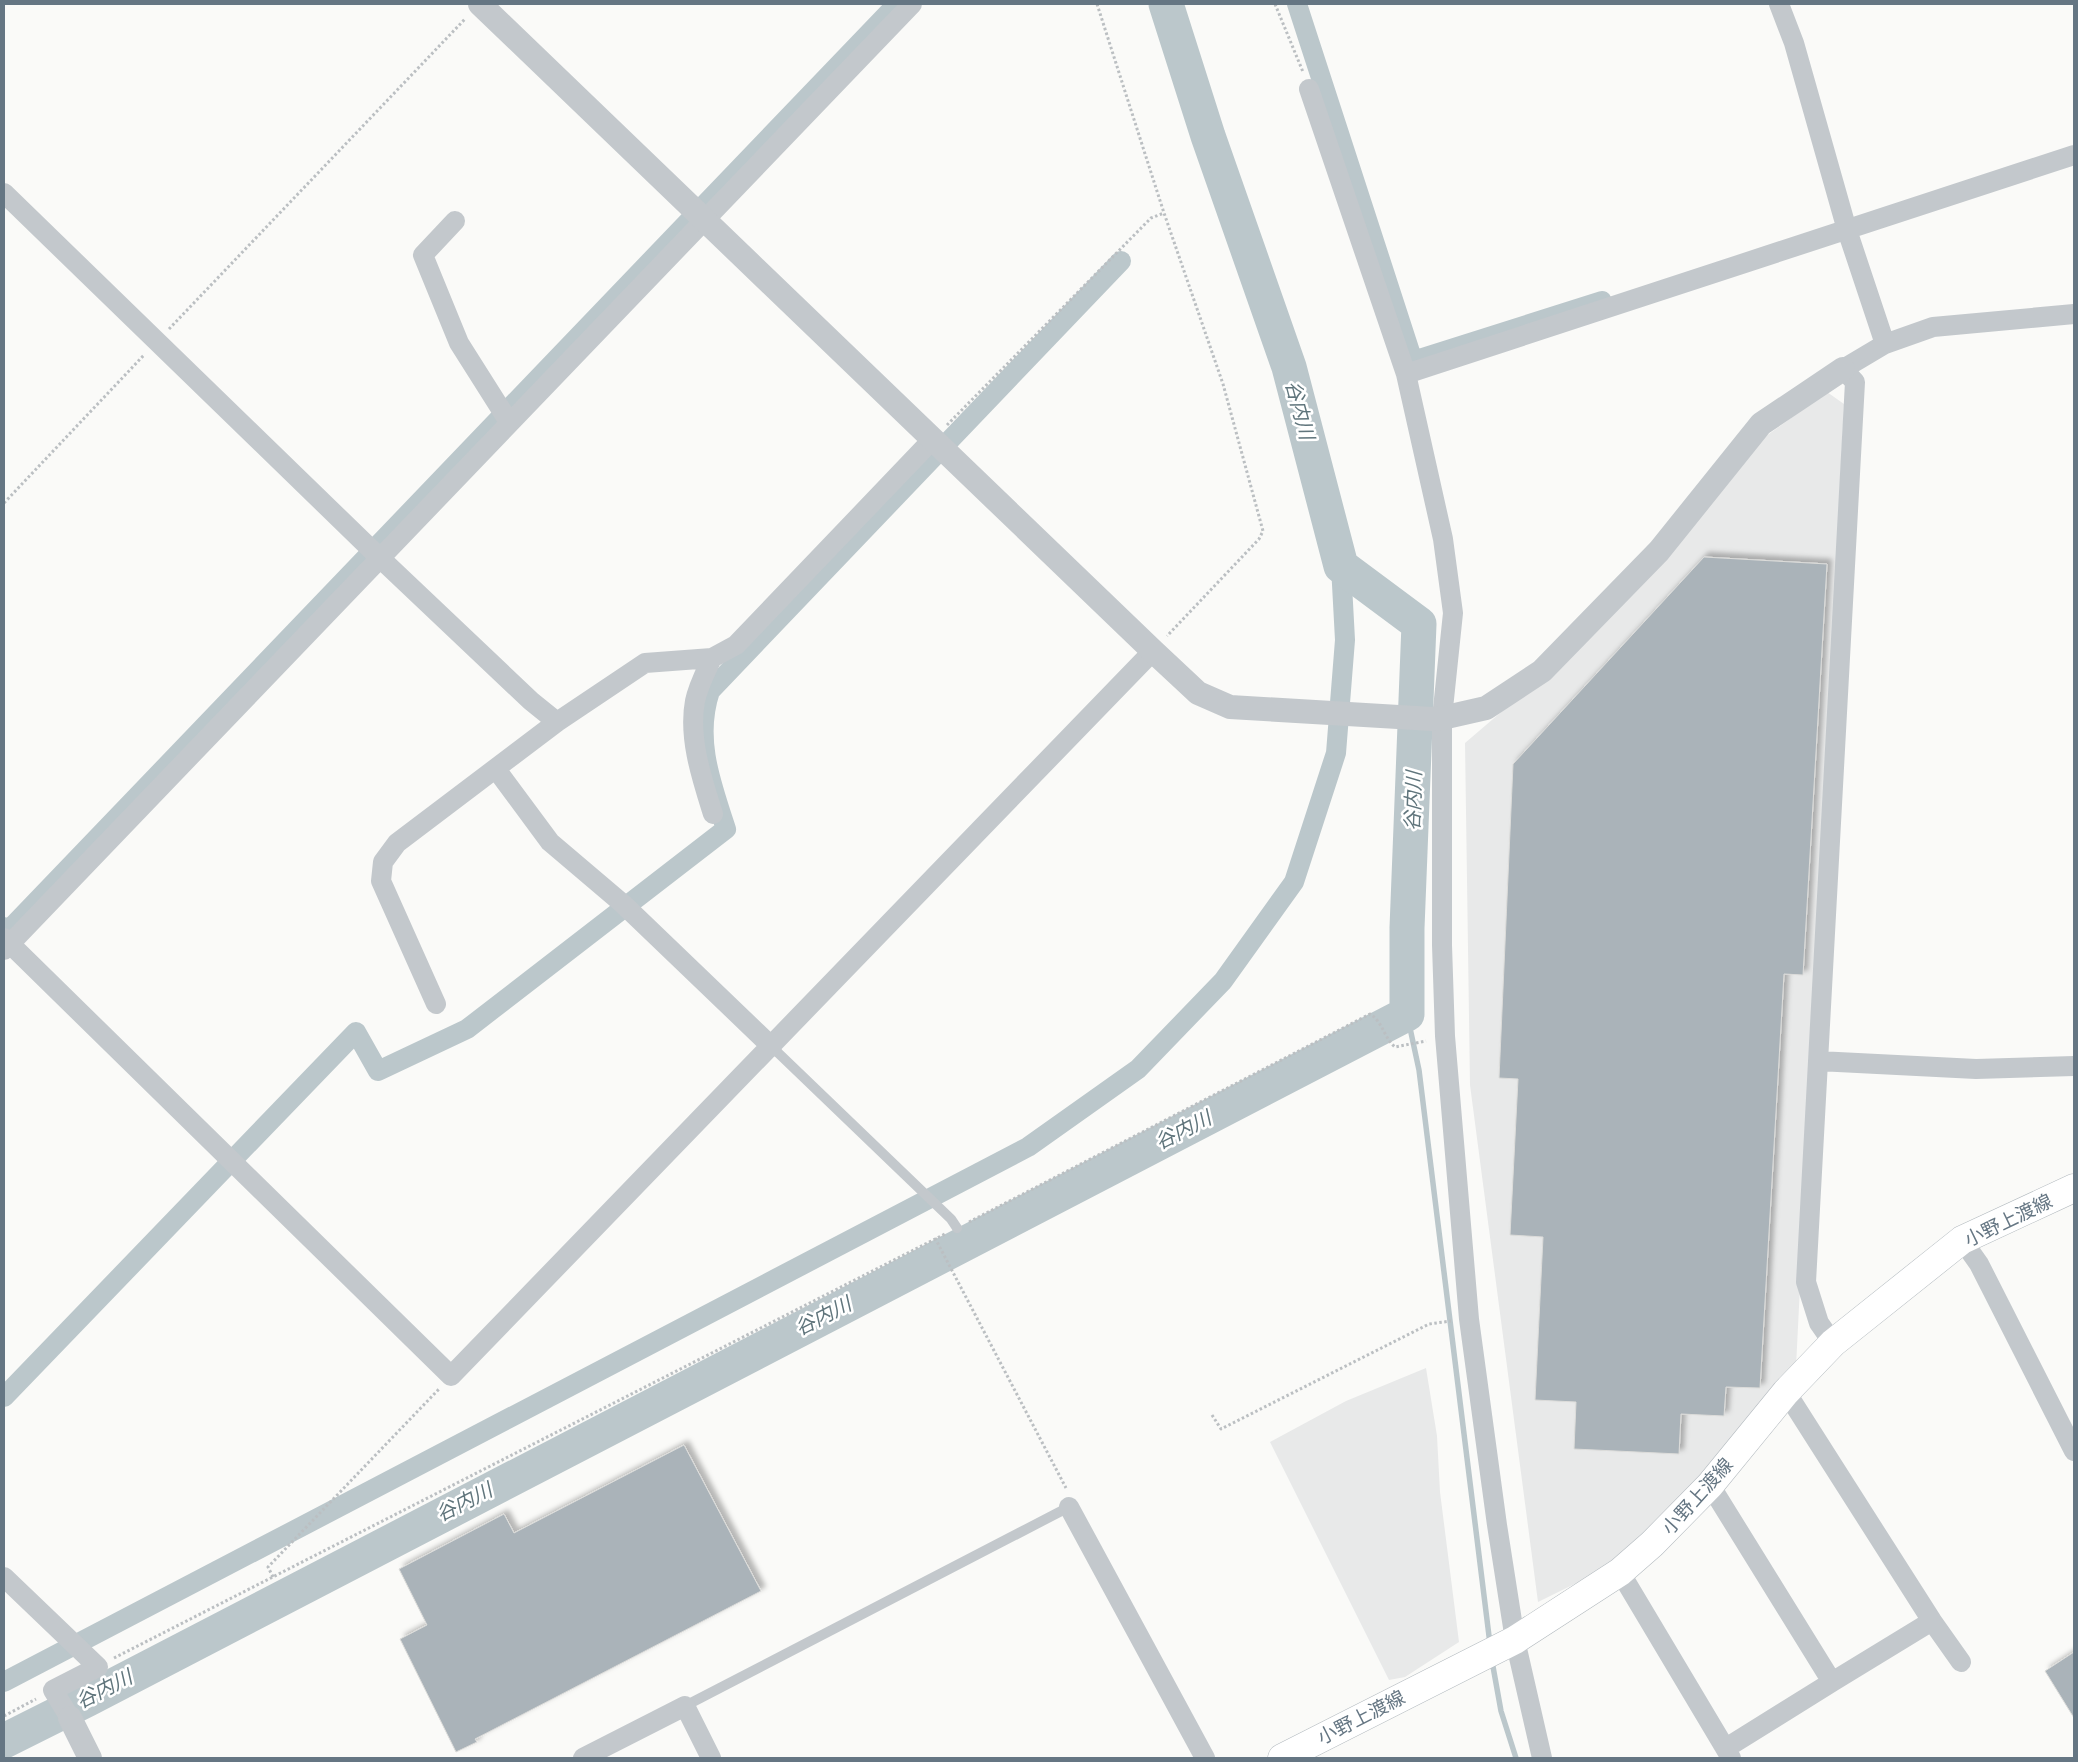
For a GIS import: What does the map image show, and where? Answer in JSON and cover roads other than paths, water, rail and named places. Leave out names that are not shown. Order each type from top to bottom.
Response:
[{"type":"main road","name":"小野上渡線","points":[[1282,1758],[1410,1688],[1515,1640],[1620,1572],[1652,1544],[1710,1485],[1786,1392],[1833,1343],[1962,1240],[2074,1188]]},
{"type":"street","points":[[912,4],[6,944],[451,1376],[1152,651]]},
{"type":"street","points":[[1779,4],[1794,43],[1847,230],[1885,344]]},
{"type":"street","points":[[472,11],[704,219],[1152,651],[1198,693],[1230,707],[1437,719],[1486,708],[1542,671],[1658,551],[1761,424],[1843,369],[1885,344],[1933,327],[2074,314]]},
{"type":"street","points":[[1309,89],[1406,374],[1443,539],[1453,613],[1437,719],[1446,1036],[1469,1319],[1515,1640],[1542,1758]]},
{"type":"street","points":[[1406,374],[2074,155]]},
{"type":"street","points":[[4,193],[379,557],[531,700],[557,722]]},
{"type":"street","points":[[454,221],[422,255],[459,343],[509,422]]},
{"type":"street","points":[[1833,1343],[1819,1323],[1806,1282],[1855,382],[1843,369]]},
{"type":"street","points":[[436,1004],[381,881],[383,862],[396,843],[557,722],[645,663],[712,658],[736,645],[932,440]]},
{"type":"street","points":[[712,658],[695,701],[694,728],[699,768],[713,814]]},
{"type":"street","points":[[496,769],[550,842],[623,904],[772,1046]]},
{"type":"street","points":[[1818,1061],[1976,1068],[2074,1066]]},
{"type":"street","points":[[1962,1240],[1979,1264],[2074,1451]]},
{"type":"street","points":[[1786,1392],[1932,1621],[1961,1662]]},
{"type":"street","points":[[1710,1485],[1832,1682]]},
{"type":"street","points":[[1071,1506],[1205,1758]]},
{"type":"street","points":[[1620,1572],[1729,1753],[1832,1682],[1932,1621]]},
{"type":"street","points":[[4,1577],[98,1667],[55,1694],[70,1718],[90,1758]]},
{"type":"street","points":[[583,1758],[685,1706],[712,1758]]},
{"type":"lane","points":[[772,1046],[951,1219],[957,1228]]},
{"type":"lane","points":[[685,1706],[1071,1506]]},
{"type":"waterway","points":[[4,927],[8,931],[897,4]]},
{"type":"waterway","name":"谷内川","points":[[4,1741],[1407,1014],[1407,928],[1419,624],[1341,566],[1289,367],[1208,136],[1166,4]]},
{"type":"waterway","points":[[1297,4],[1413,361],[1602,301]]},
{"type":"waterway","points":[[4,1397],[356,1032],[378,1071],[467,1029],[726,829],[710,778],[704,744],[705,709],[710,691],[1121,261]]},
{"type":"waterway","points":[[4,1682],[1028,1147],[1138,1069],[1223,981],[1294,882],[1336,753],[1345,640],[1341,566]]},
{"type":"waterway","points":[[1407,1014],[1419,1070],[1490,1644]]},
{"type":"waterway","points":[[1492,1661],[1501,1711],[1516,1758]]}]
